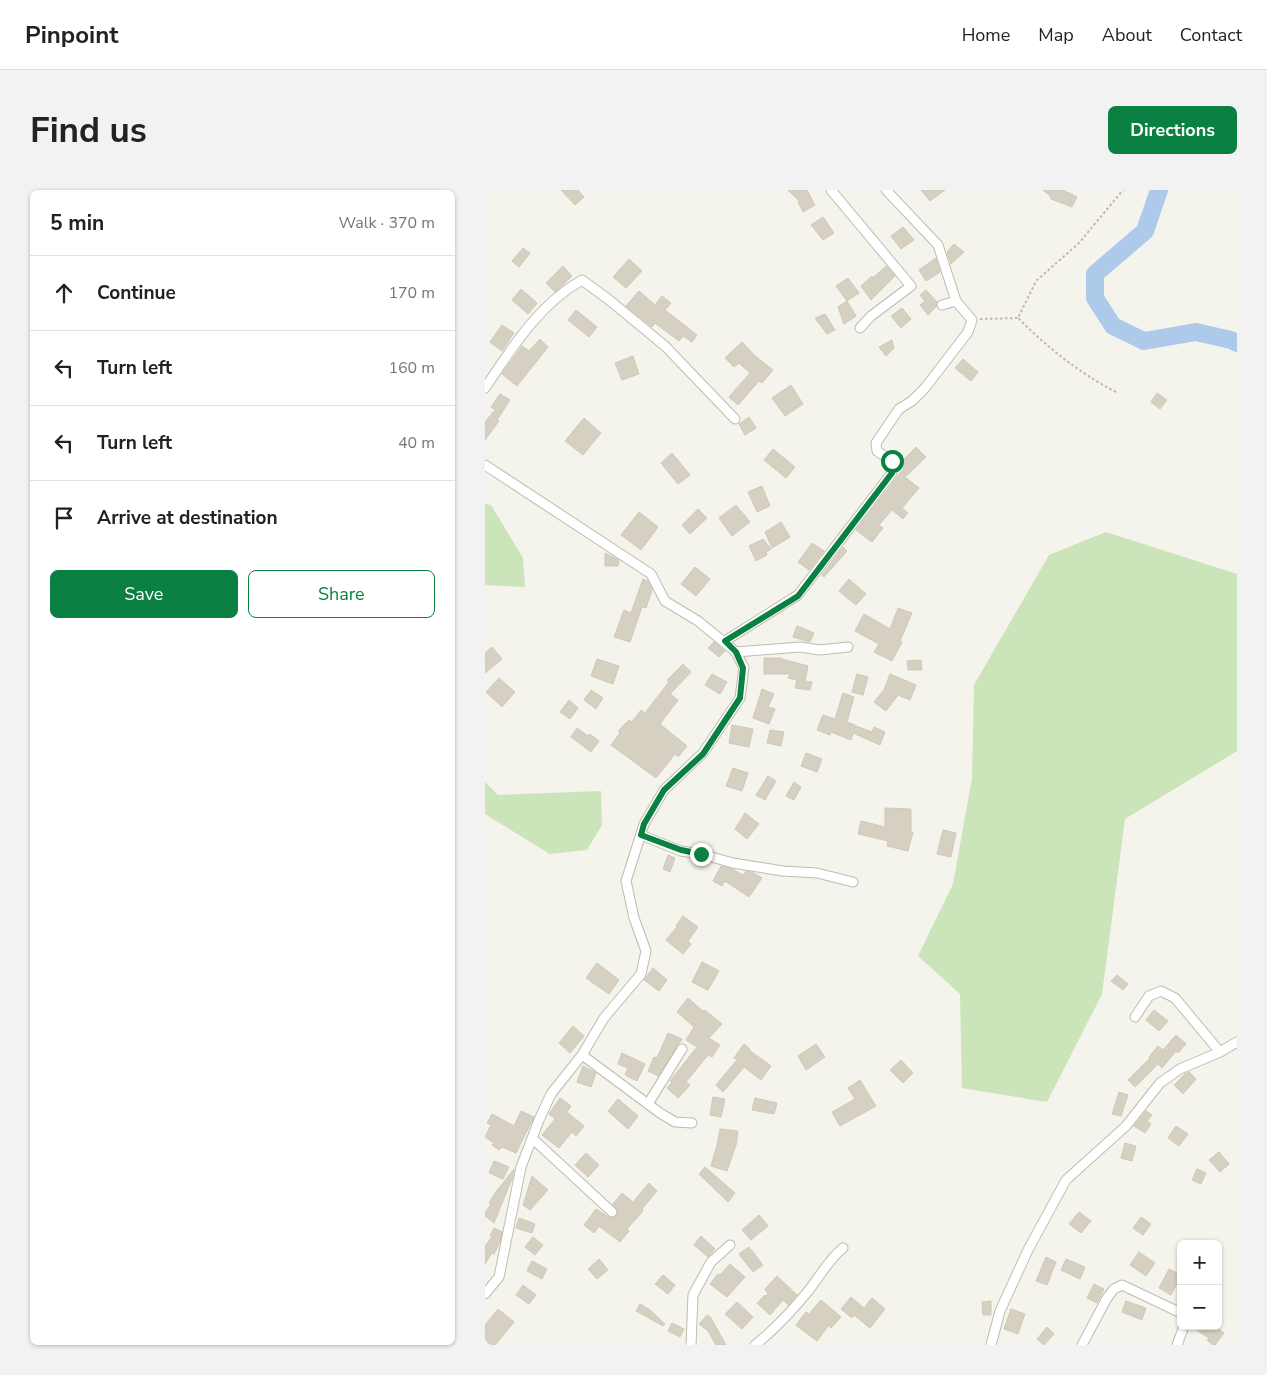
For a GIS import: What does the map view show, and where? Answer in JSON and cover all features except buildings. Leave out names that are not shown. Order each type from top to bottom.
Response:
[{"type":"street","points":[[831,190],[911,286],[871,316],[860,328]]},
{"type":"street","points":[[725,641],[798,596],[839,543],[892,473],[892,461],[877,451],[875,443],[899,409],[925,388],[968,332],[973,320],[956,300],[938,245],[886,190]]},
{"type":"street","points":[[485,388],[518,339],[536,318],[567,288],[582,280],[665,346],[735,419]]},
{"type":"street","points":[[942,305],[956,300]]},
{"type":"street","points":[[485,465],[643,567],[651,574],[665,601],[698,621],[725,641],[736,652],[743,668],[740,698],[703,754],[664,790],[644,824],[626,881],[633,918],[646,951],[641,974],[605,1018],[581,1055],[551,1094],[521,1167],[499,1277],[485,1294]]},
{"type":"street","points":[[736,652],[800,647],[820,650],[848,647]]},
{"type":"street","points":[[641,835],[681,850],[733,863],[783,871],[817,873],[853,882]]},
{"type":"street","points":[[1135,1017],[1149,996],[1161,991],[1175,998],[1219,1052]]},
{"type":"street","points":[[991,1345],[1000,1311],[1025,1258],[1066,1180],[1126,1126],[1160,1083],[1180,1069],[1237,1042]]},
{"type":"street","points":[[648,1104],[682,1049]]},
{"type":"street","points":[[581,1055],[675,1122],[692,1123]]},
{"type":"street","points":[[533,1139],[612,1212]]},
{"type":"street","points":[[691,1345],[693,1295],[711,1262],[730,1245]]},
{"type":"street","points":[[755,1345],[773,1330],[843,1248]]},
{"type":"street","points":[[1082,1345],[1114,1288],[1122,1285],[1177,1311]]},
{"type":"street","points":[[1177,1345],[1183,1330]]},
{"type":"path","points":[[1018,318],[1036,281],[1079,243],[1123,190]]},
{"type":"path","points":[[973,320],[1018,318],[1064,359],[1116,392]]},
{"type":"green space","points":[[485,504],[491,505],[523,558],[525,587],[485,585]]},
{"type":"green space","points":[[1106,532],[1237,574],[1237,751],[1125,819],[1102,994],[1047,1102],[962,1088],[960,994],[918,956],[953,884],[972,778],[974,685],[1049,555]]},
{"type":"green space","points":[[485,782],[498,795],[601,791],[602,825],[587,850],[550,854],[485,814]]},
{"type":"waterway","points":[[1159,190],[1145,231],[1095,274],[1095,298],[1113,326],[1144,341],[1196,332],[1237,343]]},
{"type":"route","points":[[701,854],[681,850],[641,835],[644,824],[664,790],[703,754],[740,698],[743,668],[736,652],[725,641],[798,596],[892,473],[892,461]]}]
